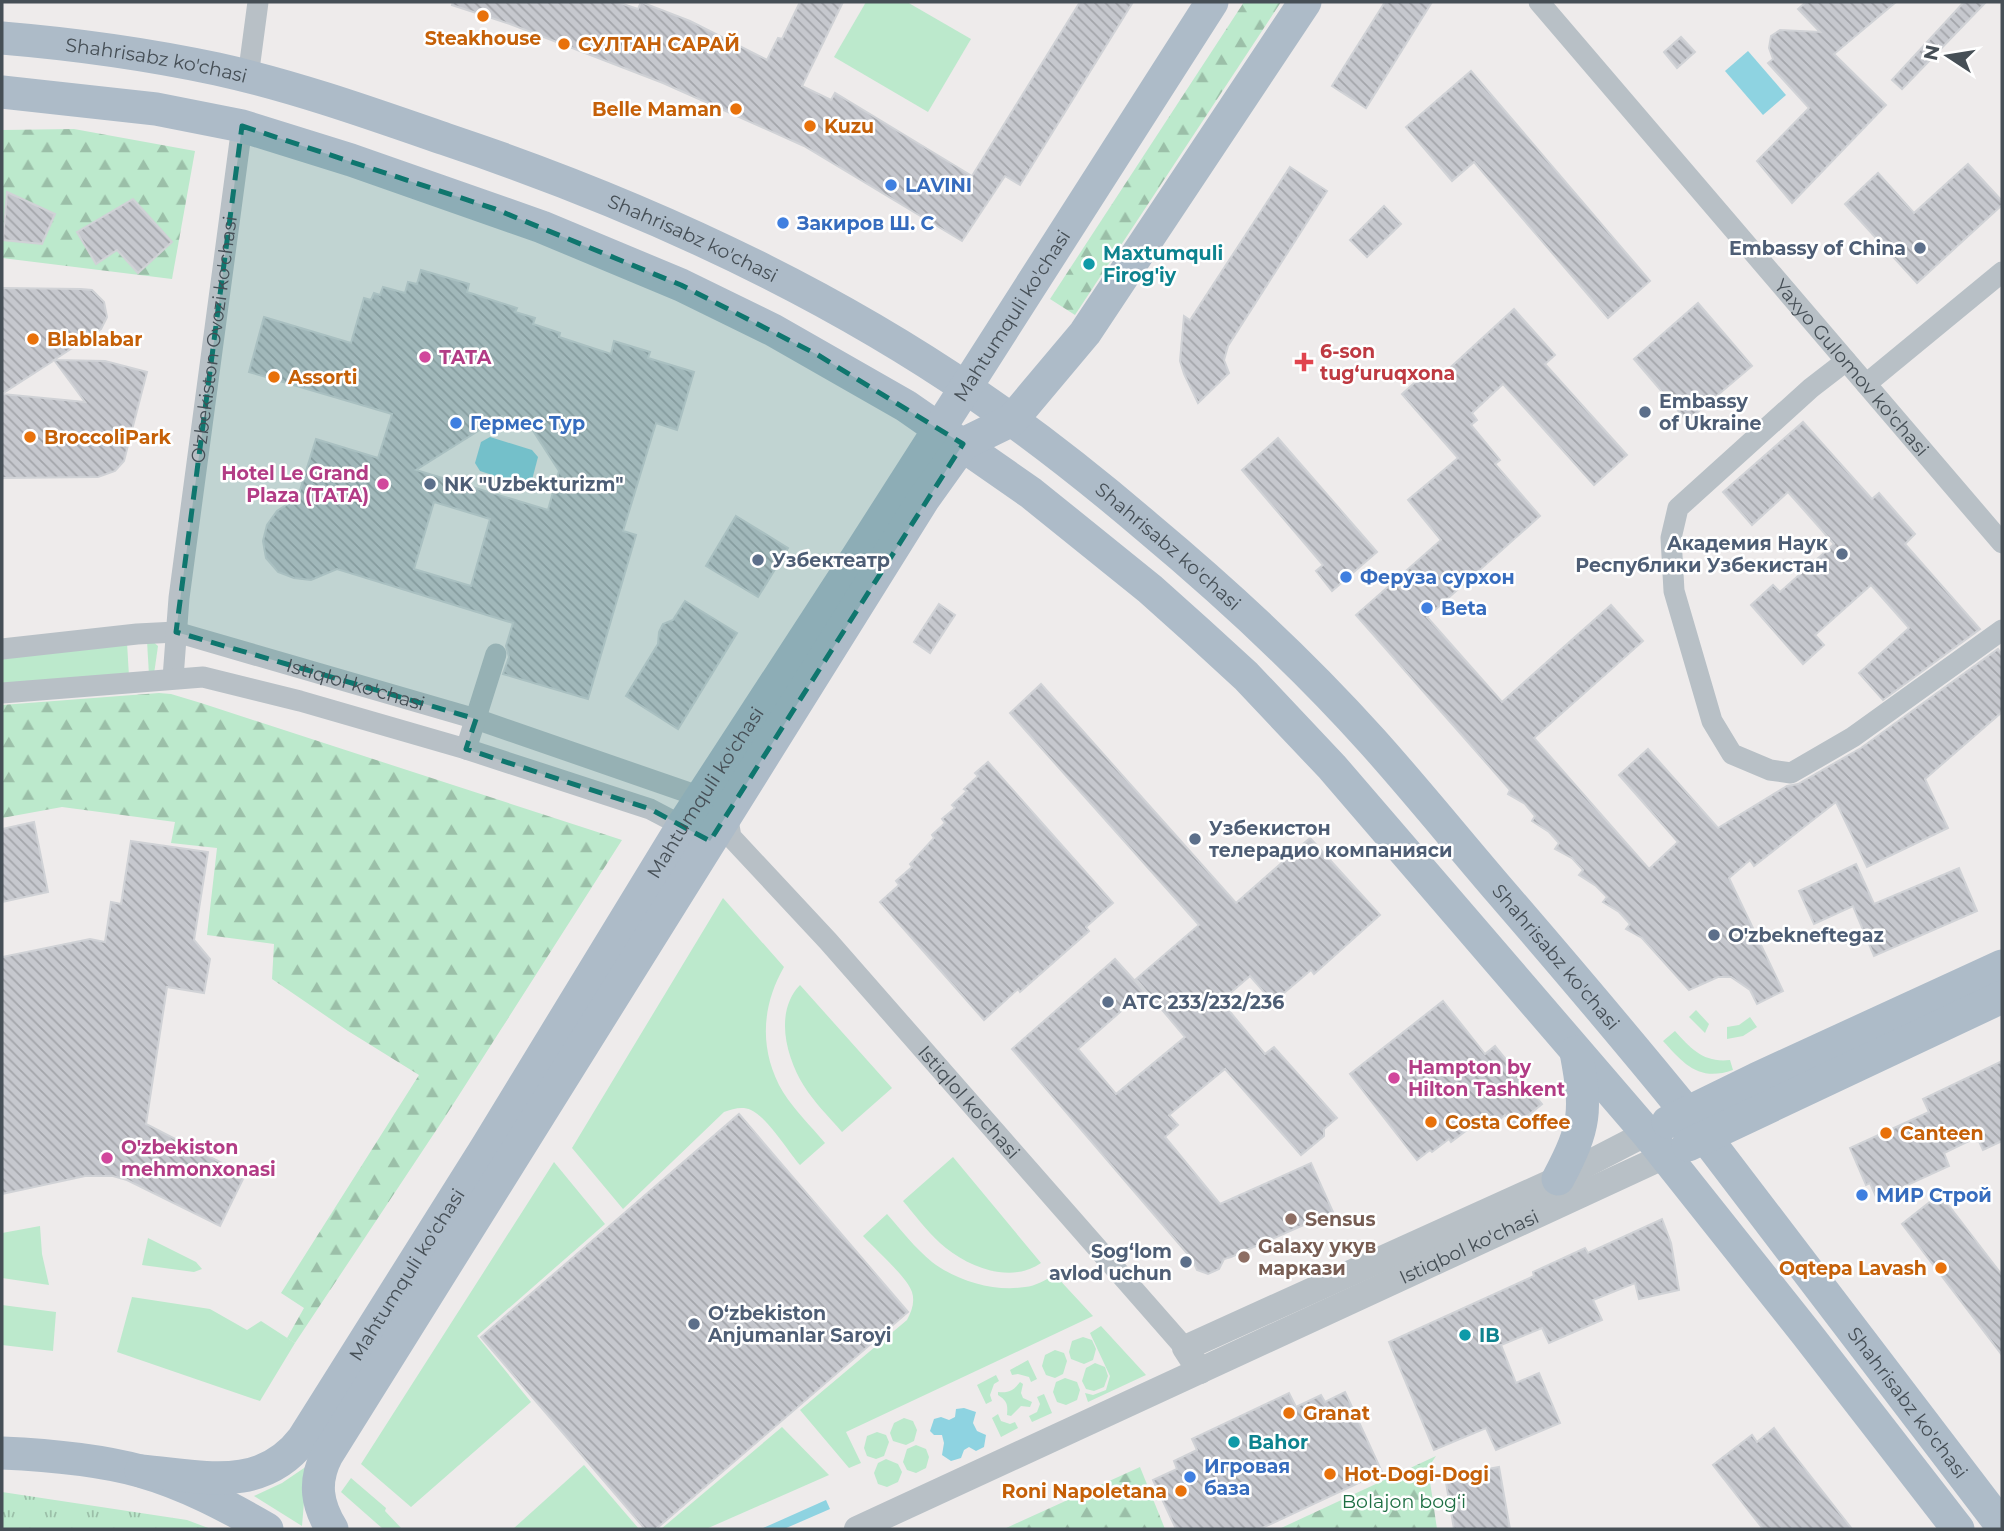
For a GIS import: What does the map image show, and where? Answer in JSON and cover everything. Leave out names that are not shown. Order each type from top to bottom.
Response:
[{"type":"main road","name":"Mahtumquli ko'chasi","points":[[332,1529],[323,1514],[318,1492],[319,1477],[327,1455],[710,823],[952,436],[966,388],[1212,2]]},
{"type":"main road","points":[[952,436],[1012,420],[1085,333],[1305,2]]},
{"type":"main road","name":"Shahrisabz ko'chasi","points":[[2,38],[118,52],[248,77],[454,141],[610,200],[704,241],[797,288],[890,341],[1012,420],[1083,474],[1183,557],[1280,646],[1388,759],[1696,1124],[2002,1526]]},
{"type":"main road","name":"O'zbekiston Ovozi ko'chasi","points":[[242,126],[248,77]]},
{"type":"main road","name":"Shahrisabz ko'chasi","points":[[2,92],[156,109],[242,126],[303,143],[495,209],[681,285],[773,330],[952,436],[1061,516],[1150,589],[1246,676],[1332,767],[1656,1144],[1958,1529]]},
{"type":"main road","name":"Mahtumquli ko'chasi","points":[[132,1469],[239,1478],[277,1465],[296,1449],[486,1148],[710,823]]},
{"type":"main road","name":"Istiqbol ko'chasi","points":[[1696,1124],[1756,1079],[2002,966]]},
{"type":"main road","name":"Istiqbol ko'chasi","points":[[1656,1144],[1696,1124],[2002,997]]},
{"type":"main road","points":[[1558,1179],[1577,1142],[1581,1125],[1584,1094],[1576,1052]]},
{"type":"main road","points":[[2,1435],[132,1469],[207,1496],[267,1529]]},
{"type":"main road","points":[[2,1453],[71,1458],[132,1469]]},
{"type":"street","name":"O'zbekiston Ovozi ko'chasi","points":[[248,77],[258,2]]},
{"type":"street","name":"Yaxyo Gulomov ko'chasi","points":[[1539,2],[2002,543]]},
{"type":"street","name":"O'zbekiston Ovozi ko'chasi","points":[[173,678],[179,598],[242,126]]},
{"type":"street","points":[[1866,384],[2002,272]]},
{"type":"street","points":[[1846,361],[1811,388],[1678,508],[1671,538],[1674,591],[1712,721],[1732,754],[1770,770],[1791,773],[1853,737],[2002,630]]},
{"type":"street","name":"Istiqlol ko'chasi","points":[[2,649],[176,632],[476,719],[710,823],[828,941],[1185,1348],[1200,1371]]},
{"type":"street","points":[[466,749],[496,654]]},
{"type":"street","name":"Istiqlol ko'chasi","points":[[2,694],[203,677],[300,701],[466,749],[650,809],[710,823]]},
{"type":"street","name":"Istiqbol ko'chasi","points":[[1185,1348],[1558,1179],[1656,1144]]},
{"type":"street","name":"Istiqbol ko'chasi","points":[[857,1529],[1200,1371],[1656,1144]]},
{"type":"highlighted area","points":[[242,126],[495,209],[681,285],[818,355],[963,444],[710,841],[650,809],[466,749],[476,719],[176,632]]},
{"type":"green space","points":[[866,2],[907,2],[971,39],[928,112],[834,57]]},
{"type":"green space","points":[[1244,2],[1281,2],[1075,315],[1050,299]]},
{"type":"green space","points":[[74,129],[195,151],[172,279],[2,258],[2,130]]},
{"type":"green space","points":[[151,640],[158,646],[154,674],[149,675],[147,641]]},
{"type":"green space","points":[[127,643],[129,676],[2,685],[2,659]]},
{"type":"green space","points":[[159,693],[201,703],[622,840],[445,1117],[295,1343],[287,1338],[304,1308],[281,1293],[419,1075],[272,979],[274,944],[207,935],[217,848],[171,843],[175,822],[62,807],[2,818],[2,705]]},
{"type":"green space","points":[[723,898],[784,967],[776,982],[767,1013],[770,1061],[783,1092],[825,1143],[800,1165],[757,1114],[744,1108],[727,1111],[623,1209],[572,1148]]},
{"type":"green space","points":[[800,985],[892,1088],[842,1132],[804,1086],[788,1048],[785,1021],[787,1008]]},
{"type":"green space","points":[[1696,1010],[1709,1024],[1705,1033],[1689,1017]]},
{"type":"green space","points":[[1750,1017],[1757,1027],[1743,1036],[1727,1039],[1727,1027],[1739,1025]]},
{"type":"green space","points":[[1675,1031],[1705,1057],[1730,1060],[1733,1070],[1711,1074],[1693,1069],[1663,1041]]},
{"type":"green space","points":[[953,1157],[1041,1263],[1016,1272],[988,1270],[950,1251],[916,1217],[903,1201]]},
{"type":"green space","points":[[554,1162],[605,1224],[477,1336],[531,1402],[411,1507],[361,1464]]},
{"type":"green space","points":[[887,1214],[926,1257],[953,1275],[976,1284],[1013,1288],[1033,1285],[1055,1275],[1093,1316],[846,1432],[861,1463],[849,1468],[800,1410],[907,1320],[913,1299],[909,1286],[863,1236]]},
{"type":"green space","points":[[40,1226],[42,1254],[49,1285],[2,1278],[2,1233]]},
{"type":"green space","points":[[148,1238],[196,1262],[202,1269],[194,1272],[142,1265]]},
{"type":"green space","points":[[132,1297],[210,1309],[247,1330],[261,1321],[295,1343],[260,1401],[117,1352]]},
{"type":"green space","points":[[2,1305],[56,1312],[53,1351],[2,1345]]},
{"type":"green space","points":[[1101,1326],[1146,1375],[1088,1402],[1085,1393],[1093,1395],[1106,1390],[1110,1376],[1090,1333]]},
{"type":"green space","points":[[1083,1337],[1092,1340],[1096,1349],[1093,1360],[1084,1364],[1071,1359],[1069,1352],[1072,1341]]},
{"type":"green space","points":[[1055,1350],[1064,1353],[1067,1361],[1063,1374],[1055,1378],[1046,1375],[1042,1366],[1045,1355]]},
{"type":"green space","points":[[1028,1360],[1037,1379],[1031,1382],[1029,1377],[1012,1375],[1010,1370]]},
{"type":"green space","points":[[1095,1363],[1105,1367],[1108,1376],[1104,1387],[1094,1391],[1086,1389],[1082,1381],[1086,1368]]},
{"type":"green space","points":[[996,1375],[999,1381],[994,1384],[990,1395],[992,1401],[986,1404],[977,1385]]},
{"type":"green space","points":[[1065,1378],[1077,1382],[1080,1390],[1077,1400],[1066,1405],[1057,1402],[1053,1392],[1056,1382]]},
{"type":"green space","points":[[1020,1382],[1023,1384],[1023,1398],[1032,1402],[1030,1407],[1021,1406],[1011,1416],[1007,1415],[1006,1403],[998,1392],[1010,1391]]},
{"type":"green space","points":[[1044,1394],[1052,1413],[1032,1422],[1029,1416],[1037,1412],[1040,1404],[1037,1397]]},
{"type":"green space","points":[[998,1414],[1001,1421],[1010,1424],[1015,1422],[1018,1428],[1001,1437],[992,1418]]},
{"type":"green space","points":[[904,1418],[913,1421],[917,1430],[914,1441],[906,1445],[893,1441],[890,1433],[894,1423]]},
{"type":"green space","points":[[782,1427],[829,1475],[706,1529],[661,1529]]},
{"type":"green space","points":[[877,1432],[886,1435],[889,1442],[884,1456],[876,1459],[867,1456],[864,1448],[867,1436]]},
{"type":"green space","points":[[916,1445],[926,1449],[929,1457],[926,1468],[916,1473],[907,1470],[903,1462],[907,1449]]},
{"type":"green space","name":"Bolajon bog‘i","points":[[1436,1456],[1428,1468],[1437,1529],[1279,1529]]},
{"type":"green space","points":[[886,1459],[898,1464],[902,1472],[898,1482],[887,1487],[878,1484],[874,1473],[878,1463]]},
{"type":"green space","points":[[584,1465],[639,1529],[513,1529]]},
{"type":"green space","points":[[307,1466],[302,1526],[254,1496],[282,1483]]},
{"type":"green space","points":[[1140,1467],[1165,1529],[1004,1529]]},
{"type":"green space","points":[[351,1478],[386,1508],[385,1511],[402,1529],[383,1529],[341,1492]]},
{"type":"green space","points":[[2,1492],[187,1520],[211,1529],[2,1529]]},
{"type":"water","points":[[1748,51],[1786,95],[1763,115],[1725,71]]},
{"type":"water","points":[[490,437],[532,450],[538,457],[532,480],[523,485],[480,471],[475,463],[481,442]]},
{"type":"water","points":[[964,1408],[976,1412],[973,1423],[977,1431],[986,1435],[984,1447],[976,1451],[969,1447],[964,1450],[961,1458],[951,1461],[942,1455],[942,1435],[934,1435],[930,1431],[934,1419],[941,1417],[949,1420],[955,1417],[956,1409]]},
{"type":"water","points":[[826,1500],[830,1509],[784,1529],[761,1529]]},
{"type":"building","points":[[453,2],[617,2],[638,9],[641,2],[690,21],[767,60],[778,38],[782,39],[800,2],[843,2],[802,86],[831,100],[835,93],[972,176],[1080,2],[1133,2],[1020,185],[1005,176],[962,241],[804,146],[663,83],[510,24],[452,5]]},
{"type":"building","points":[[1385,2],[1432,2],[1366,108],[1332,86]]},
{"type":"building","points":[[1806,2],[1896,2],[1834,54],[1886,105],[1792,203],[1757,161],[1809,108],[1768,63],[1773,59],[1769,48],[1771,36],[1780,30],[1820,32],[1798,9]]},
{"type":"building","points":[[1964,2],[1986,2],[1902,89],[1892,80]]},
{"type":"building","points":[[1681,37],[1695,52],[1677,68],[1664,52]]},
{"type":"building","points":[[1471,71],[1650,281],[1608,318],[1474,162],[1452,181],[1406,127]]},
{"type":"building","name":"Embassy of China","points":[[1968,164],[2002,201],[2002,205],[1917,283],[1845,204],[1878,173],[1914,213]]},
{"type":"building","points":[[1290,167],[1327,191],[1228,346],[1224,360],[1229,373],[1198,403],[1180,361],[1184,316],[1190,320]]},
{"type":"building","points":[[7,192],[55,214],[42,244],[3,240]]},
{"type":"building","points":[[133,199],[172,242],[138,273],[117,250],[96,264],[77,232]]},
{"type":"building","points":[[1384,206],[1401,224],[1367,257],[1350,240]]},
{"type":"building","name":"Hotel Le Grand Plaza (TATA)","points":[[421,270],[469,284],[467,292],[517,308],[515,312],[535,318],[533,324],[560,333],[559,337],[611,354],[614,341],[650,352],[648,358],[694,372],[677,430],[656,423],[623,531],[636,535],[588,699],[503,674],[509,657],[506,646],[513,623],[337,569],[311,580],[294,578],[278,572],[266,558],[263,541],[267,525],[277,511],[298,497],[316,439],[378,458],[392,414],[249,372],[264,317],[351,343],[364,298],[371,300],[374,293],[380,295],[383,287],[405,293],[408,282],[417,284]],"holes":[[[502,416],[528,423],[559,471],[548,510],[416,470]],[[434,502],[490,519],[471,586],[414,569]]]},
{"type":"building","points":[[2,288],[92,290],[104,302],[107,317],[101,329],[2,394]]},
{"type":"building","points":[[1698,303],[1752,366],[1687,421],[1634,359]]},
{"type":"building","points":[[1514,309],[1555,355],[1545,364],[1627,455],[1594,485],[1503,384],[1472,413],[1477,420],[1471,425],[1500,460],[1495,464],[1540,516],[1427,617],[1502,702],[1611,605],[1643,641],[1534,738],[1649,869],[1678,842],[1619,775],[1648,749],[1718,828],[1787,786],[1798,784],[1861,748],[1998,649],[2002,655],[2002,712],[1925,779],[1948,828],[1867,867],[1836,802],[1754,866],[1750,860],[1729,878],[1783,991],[1757,1004],[1750,990],[1731,977],[1718,977],[1689,990],[1642,938],[1626,929],[1630,924],[1619,912],[1603,902],[1607,897],[1579,875],[1583,870],[1572,858],[1555,849],[1559,843],[1549,832],[1532,821],[1535,816],[1525,804],[1508,794],[1510,790],[1356,615],[1441,540],[1408,500],[1458,458],[1402,394],[1432,367],[1440,377]]},
{"type":"building","points":[[54,360],[105,361],[147,372],[124,461],[115,471],[98,477],[2,478],[2,394],[85,402]]},
{"type":"building","points":[[1803,422],[1872,499],[1879,493],[1915,534],[1905,544],[1980,629],[1883,700],[1859,673],[1909,628],[1871,585],[1815,635],[1824,645],[1803,664],[1751,605],[1773,585],[1780,592],[1834,544],[1788,492],[1752,525],[1723,492]]},
{"type":"building","points":[[1278,438],[1377,552],[1332,591],[1316,571],[1323,565],[1242,470]]},
{"type":"building","points":[[736,516],[788,548],[758,597],[706,566]]},
{"type":"building","points":[[685,601],[737,633],[678,729],[626,696],[658,644],[663,624],[673,620]]},
{"type":"building","points":[[939,604],[955,615],[930,653],[914,642]]},
{"type":"building","points":[[1041,684],[1236,903],[1310,838],[1380,915],[1314,974],[1311,970],[1278,998],[1270,999],[1250,976],[1221,1001],[1265,1054],[1274,1047],[1337,1118],[1324,1129],[1324,1136],[1301,1155],[1225,1069],[1169,1115],[1178,1125],[1165,1137],[1220,1204],[1311,1163],[1333,1212],[1224,1259],[1219,1269],[1208,1274],[1197,1270],[1192,1259],[1012,1049],[1115,959],[1144,991],[1078,1049],[1116,1094],[1185,1037],[1136,979],[1199,925],[1010,713]]},
{"type":"building","points":[[988,762],[1113,903],[1086,927],[1089,931],[984,1020],[880,902],[899,885],[896,881],[912,867],[910,864],[945,823],[942,819],[955,808],[952,805],[978,776],[975,773]]},
{"type":"building","points":[[34,822],[48,892],[2,902],[2,829]]},
{"type":"building","points":[[131,841],[208,852],[194,940],[210,959],[204,993],[167,987],[146,1124],[245,1175],[220,1226],[127,1180],[113,1176],[85,1176],[2,1194],[2,957],[90,939],[105,942],[111,902],[121,904]]},
{"type":"building","points":[[1856,864],[1874,904],[1959,868],[1977,911],[1874,956],[1853,906],[1814,924],[1799,891]]},
{"type":"building","name":"Hampton by Hilton Tashkent","points":[[1443,1001],[1485,1054],[1495,1046],[1542,1104],[1514,1127],[1505,1115],[1490,1127],[1483,1118],[1451,1142],[1449,1139],[1417,1160],[1350,1074]]},
{"type":"building","points":[[2002,1061],[2002,1141],[1983,1150],[1977,1137],[1944,1153],[1949,1166],[1877,1199],[1870,1183],[1866,1185],[1850,1148],[1929,1112],[1923,1099]]},
{"type":"building","name":"O‘zbekiston Anjumanlar Saroyi","points":[[739,1114],[908,1312],[656,1529],[645,1529],[481,1337]]},
{"type":"building","points":[[1940,1194],[2002,1275],[2002,1355],[1902,1224]]},
{"type":"building","name":"IB","points":[[1662,1219],[1671,1243],[1679,1290],[1639,1299],[1635,1283],[1593,1300],[1602,1320],[1549,1343],[1542,1328],[1501,1345],[1516,1383],[1539,1373],[1560,1423],[1496,1450],[1486,1428],[1434,1450],[1389,1342],[1534,1276],[1533,1272],[1585,1248],[1588,1253]]},
{"type":"building","points":[[1345,1392],[1382,1472],[1260,1529],[1176,1529],[1153,1480],[1177,1469],[1174,1461],[1197,1450],[1192,1439],[1289,1393],[1296,1407],[1321,1395],[1325,1402]]},
{"type":"building","points":[[1774,1428],[1852,1529],[1763,1529],[1713,1465],[1752,1435],[1757,1442]]},
{"type":"building","points":[[1499,1467],[1510,1529],[1454,1529],[1445,1477]]},
{"type":"place","name":"Steakhouse","points":[[483,16]]},
{"type":"place","name":"СУЛТАН САРАЙ","points":[[564,44]]},
{"type":"place","name":"Belle Maman","points":[[736,109]]},
{"type":"place","name":"Kuzu","points":[[810,126]]},
{"type":"place","name":"LAVINI","points":[[891,185]]},
{"type":"place","name":"Закиров Ш. С","points":[[783,223]]},
{"type":"place","name":"Embassy of China","points":[[1920,248]]},
{"type":"place","name":"Maxtumquli Firog'iy","points":[[1089,264]]},
{"type":"place","name":"Blablabar","points":[[33,339]]},
{"type":"place","name":"ТАТА","points":[[425,357]]},
{"type":"place","name":"6-son tug‘uruqxona","points":[[1304,362]]},
{"type":"place","name":"Assorti","points":[[274,377]]},
{"type":"place","name":"Embassy of Ukraine","points":[[1645,412]]},
{"type":"place","name":"Гермес Тур","points":[[456,423]]},
{"type":"place","name":"BroccoliPark","points":[[30,437]]},
{"type":"place","name":"Hotel Le Grand Plaza (TATA)","points":[[383,484]]},
{"type":"place","name":"NK \"Uzbekturizm\"","points":[[430,484]]},
{"type":"place","name":"Академия Наук Республики Узбекистан","points":[[1842,554]]},
{"type":"place","name":"Узбектеатр","points":[[758,560]]},
{"type":"place","name":"Феруза сурхон","points":[[1346,577]]},
{"type":"place","name":"Beta","points":[[1427,608]]},
{"type":"place","name":"Узбекистон телерадио компанияси","points":[[1195,839]]},
{"type":"place","name":"O'zbekneftegaz","points":[[1714,935]]},
{"type":"place","name":"АТС 233/232/236","points":[[1108,1002]]},
{"type":"place","name":"Hampton by Hilton Tashkent","points":[[1394,1078]]},
{"type":"place","name":"Costa Coffee","points":[[1431,1122]]},
{"type":"place","name":"Canteen","points":[[1886,1133]]},
{"type":"place","name":"O'zbekiston mehmonxonasi","points":[[107,1158]]},
{"type":"place","name":"МИР Строй","points":[[1862,1195]]},
{"type":"place","name":"Sensus","points":[[1291,1219]]},
{"type":"place","name":"Galaxy укув маркази","points":[[1244,1257]]},
{"type":"place","name":"Sog‘lom avlod uchun","points":[[1186,1262]]},
{"type":"place","name":"Oqtepa Lavash","points":[[1941,1268]]},
{"type":"place","name":"O‘zbekiston Anjumanlar Saroyi","points":[[694,1324]]},
{"type":"place","name":"IB","points":[[1465,1335]]},
{"type":"place","name":"Granat","points":[[1289,1413]]},
{"type":"place","name":"Bahor","points":[[1234,1442]]},
{"type":"place","name":"Hot-Dogi-Dogi","points":[[1330,1474]]},
{"type":"place","name":"Игровая база","points":[[1190,1477]]},
{"type":"place","name":"Roni Napoletana","points":[[1181,1491]]}]
